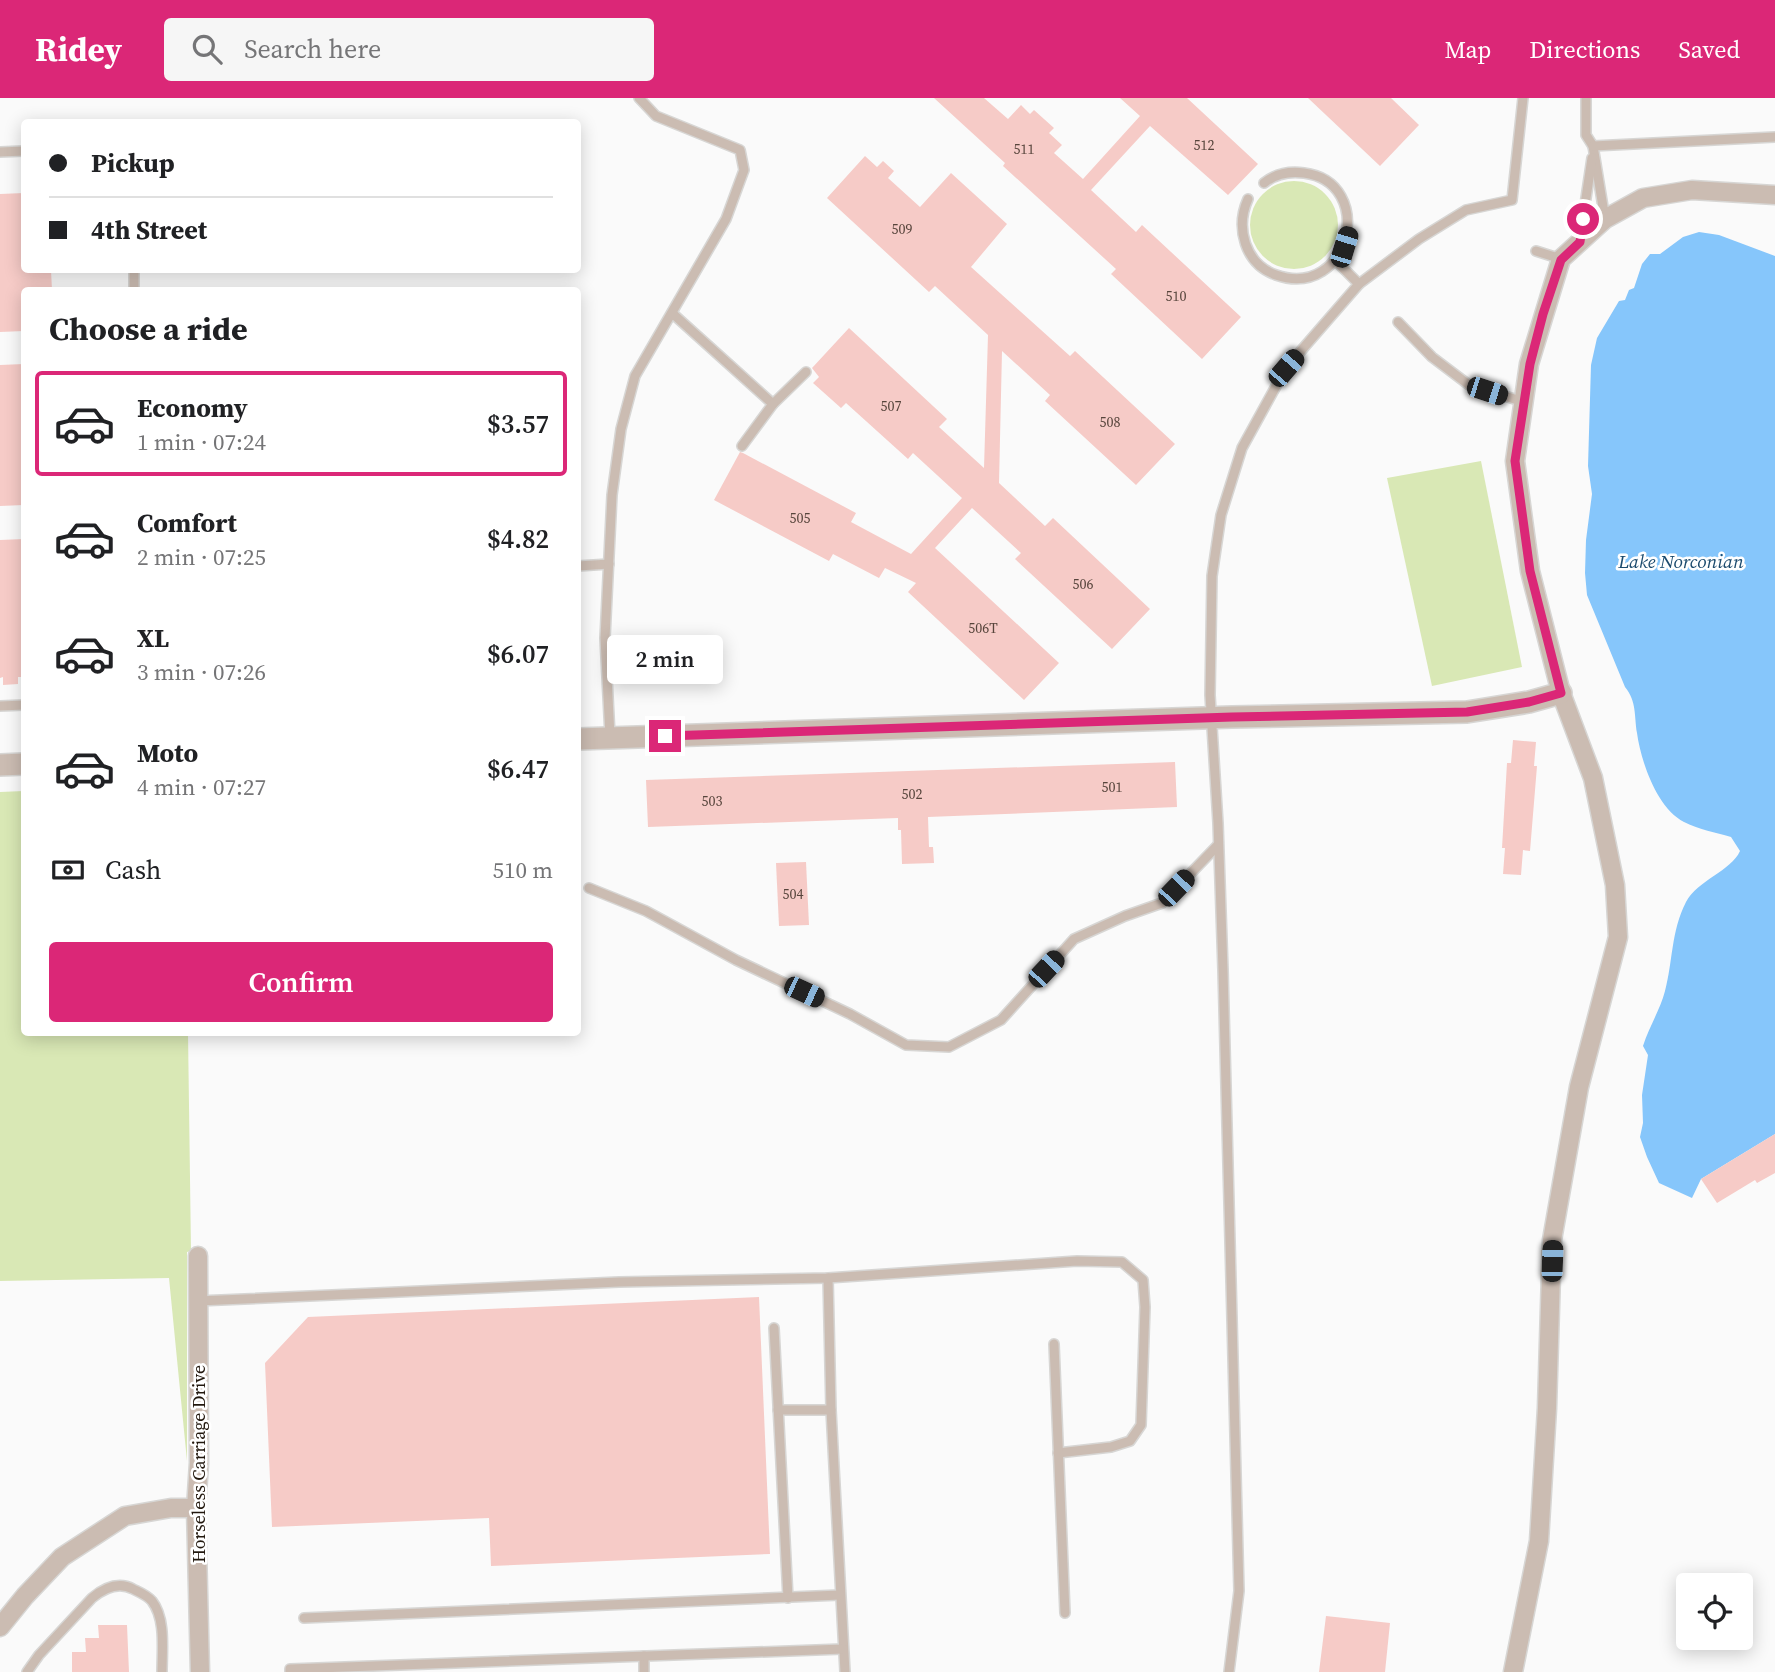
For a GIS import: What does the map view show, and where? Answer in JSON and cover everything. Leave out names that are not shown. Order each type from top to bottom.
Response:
[{"type":"street","points":[[1513,1672],[1539,1541],[1548,1382],[1552,1240],[1579,1087],[1618,937],[1615,885],[1593,778],[1561,693],[1530,571],[1515,461],[1530,364],[1561,260],[1605,219],[1643,198],[1692,190],[1775,195]]},
{"type":"street","points":[[581,739],[1467,712],[1529,702],[1561,693]]},
{"type":"street","points":[[0,765],[21,764]]},
{"type":"street","name":"Horseless Carriage Drive","points":[[198,1256],[199,1463],[196,1508],[200,1672]]},
{"type":"street","points":[[0,1627],[62,1557],[125,1517],[172,1508],[196,1508]]},
{"type":"lane","points":[[610,738],[605,638],[612,495],[621,429],[635,376],[726,219],[744,170],[740,150],[656,116],[639,98]]},
{"type":"lane","points":[[1229,1672],[1240,1591],[1219,845],[1212,718],[1212,576],[1222,515],[1242,448],[1286,368],[1359,284],[1419,239],[1466,210],[1511,200],[1523,98]]},
{"type":"lane","points":[[1586,98],[1586,135],[1593,146],[1605,219]]},
{"type":"lane","points":[[1593,146],[1775,137]]},
{"type":"lane","points":[[1580,242],[1593,146]]},
{"type":"lane","points":[[0,152],[21,151]]},
{"type":"lane","points":[[1248,199],[1242,217],[1242,231],[1245,244],[1261,266],[1286,278],[1300,278],[1313,275],[1335,260],[1346,240],[1348,218],[1344,203],[1335,190],[1317,177],[1295,172],[1280,174],[1264,183]]},
{"type":"lane","points":[[1536,251],[1561,260]]},
{"type":"lane","points":[[1335,260],[1359,284]]},
{"type":"lane","points":[[672,313],[774,404]]},
{"type":"lane","points":[[1398,322],[1432,357],[1469,385],[1524,402]]},
{"type":"lane","points":[[742,446],[774,404],[806,372]]},
{"type":"lane","points":[[581,566],[608,564]]},
{"type":"lane","points":[[0,706],[21,705]]},
{"type":"lane","points":[[589,888],[646,911],[736,960],[850,1014],[906,1045],[949,1047],[1001,1020],[1074,939],[1162,903],[1219,845]]},
{"type":"lane","points":[[198,1301],[619,1282],[828,1278],[1077,1261],[1122,1262],[1143,1280],[1145,1307],[1141,1425],[1130,1441],[1111,1447],[1058,1453]]},
{"type":"lane","points":[[828,1278],[831,1410],[845,1672]]},
{"type":"lane","points":[[774,1328],[788,1598]]},
{"type":"lane","points":[[1054,1344],[1065,1613]]},
{"type":"lane","points":[[778,1410],[831,1410]]},
{"type":"lane","points":[[27,1672],[39,1655],[92,1598],[102,1590],[114,1586],[128,1586],[150,1598],[157,1610],[162,1672]]},
{"type":"lane","points":[[304,1618],[839,1595]]},
{"type":"lane","points":[[290,1672],[843,1649]]},
{"type":"lane","points":[[644,1656],[645,1672]]},
{"type":"green space","points":[[1294,181],[1319,188],[1331,200],[1338,225],[1331,250],[1319,262],[1294,269],[1269,262],[1257,250],[1250,225],[1257,200],[1269,188]]},
{"type":"green space","points":[[1481,461],[1522,667],[1432,686],[1387,478]]},
{"type":"green space","points":[[21,791],[21,1036],[188,1036],[191,1251],[187,1252],[187,1461],[169,1278],[0,1281],[0,792]]},
{"type":"water","name":"Lake Norconian","points":[[1699,232],[1719,235],[1775,256],[1775,1134],[1701,1179],[1692,1198],[1659,1183],[1640,1137],[1648,1055],[1643,1046],[1665,991],[1675,935],[1686,902],[1691,894],[1736,858],[1740,851],[1731,837],[1684,822],[1674,815],[1658,795],[1642,757],[1632,698],[1587,595],[1585,573],[1592,494],[1588,466],[1591,365],[1597,338],[1619,301],[1625,300],[1629,290],[1634,288],[1642,264],[1650,254],[1660,254],[1683,237]]},
{"type":"building","points":[[934,98],[984,98],[1008,119],[1021,105],[1030,114],[1034,110],[1054,128],[1049,133],[1062,145],[1054,153],[1083,179],[1140,116],[1120,98],[1187,98],[1258,164],[1228,195],[1150,126],[1091,190],[1136,232],[1142,225],[1241,317],[1202,359],[1111,274],[1116,269],[1003,166],[1005,163]]},
{"type":"building","points":[[1308,98],[1391,98],[1419,125],[1380,166]]},
{"type":"building","points":[[865,156],[877,167],[883,161],[894,171],[888,178],[920,207],[951,173],[1007,224],[971,267],[1070,356],[1075,351],[1175,444],[1136,485],[1045,401],[1050,395],[1002,351],[999,483],[1045,526],[1053,518],[1150,609],[1112,649],[1015,559],[1021,553],[972,508],[935,548],[1059,663],[1024,700],[908,592],[916,583],[885,568],[879,578],[833,554],[829,561],[714,500],[740,452],[856,513],[851,522],[911,554],[962,498],[913,453],[908,459],[846,403],[841,408],[813,383],[819,377],[812,368],[849,328],[947,419],[939,427],[984,468],[988,335],[935,286],[929,292],[827,198]]},
{"type":"building","points":[[21,193],[21,273],[51,273],[52,287],[21,287],[21,331],[0,332],[0,194]]},
{"type":"building","points":[[21,364],[21,505],[0,506],[0,365]]},
{"type":"building","points":[[21,539],[21,677],[18,677],[18,684],[3,685],[3,677],[0,678],[0,540]]},
{"type":"building","points":[[1513,740],[1536,742],[1534,766],[1537,766],[1530,851],[1523,850],[1521,875],[1503,874],[1507,763],[1511,763]]},
{"type":"building","points":[[1175,762],[1177,807],[928,817],[929,847],[933,847],[934,863],[902,864],[898,818],[648,827],[646,780]]},
{"type":"building","points":[[806,862],[809,925],[779,926],[776,863]]},
{"type":"building","points":[[1775,1134],[1775,1173],[1757,1183],[1755,1180],[1717,1203],[1701,1179]]},
{"type":"building","points":[[759,1297],[770,1554],[491,1566],[489,1518],[272,1527],[265,1363],[308,1317]]},
{"type":"building","points":[[1326,1616],[1390,1623],[1385,1672],[1319,1672]]},
{"type":"building","points":[[98,1625],[127,1625],[129,1672],[72,1672],[72,1652],[86,1652],[85,1638],[99,1638]]},
{"type":"route","points":[[665,736],[1467,712],[1529,702],[1561,693],[1530,571],[1515,461],[1530,364],[1550,289],[1561,260],[1580,242],[1583,219]]}]
